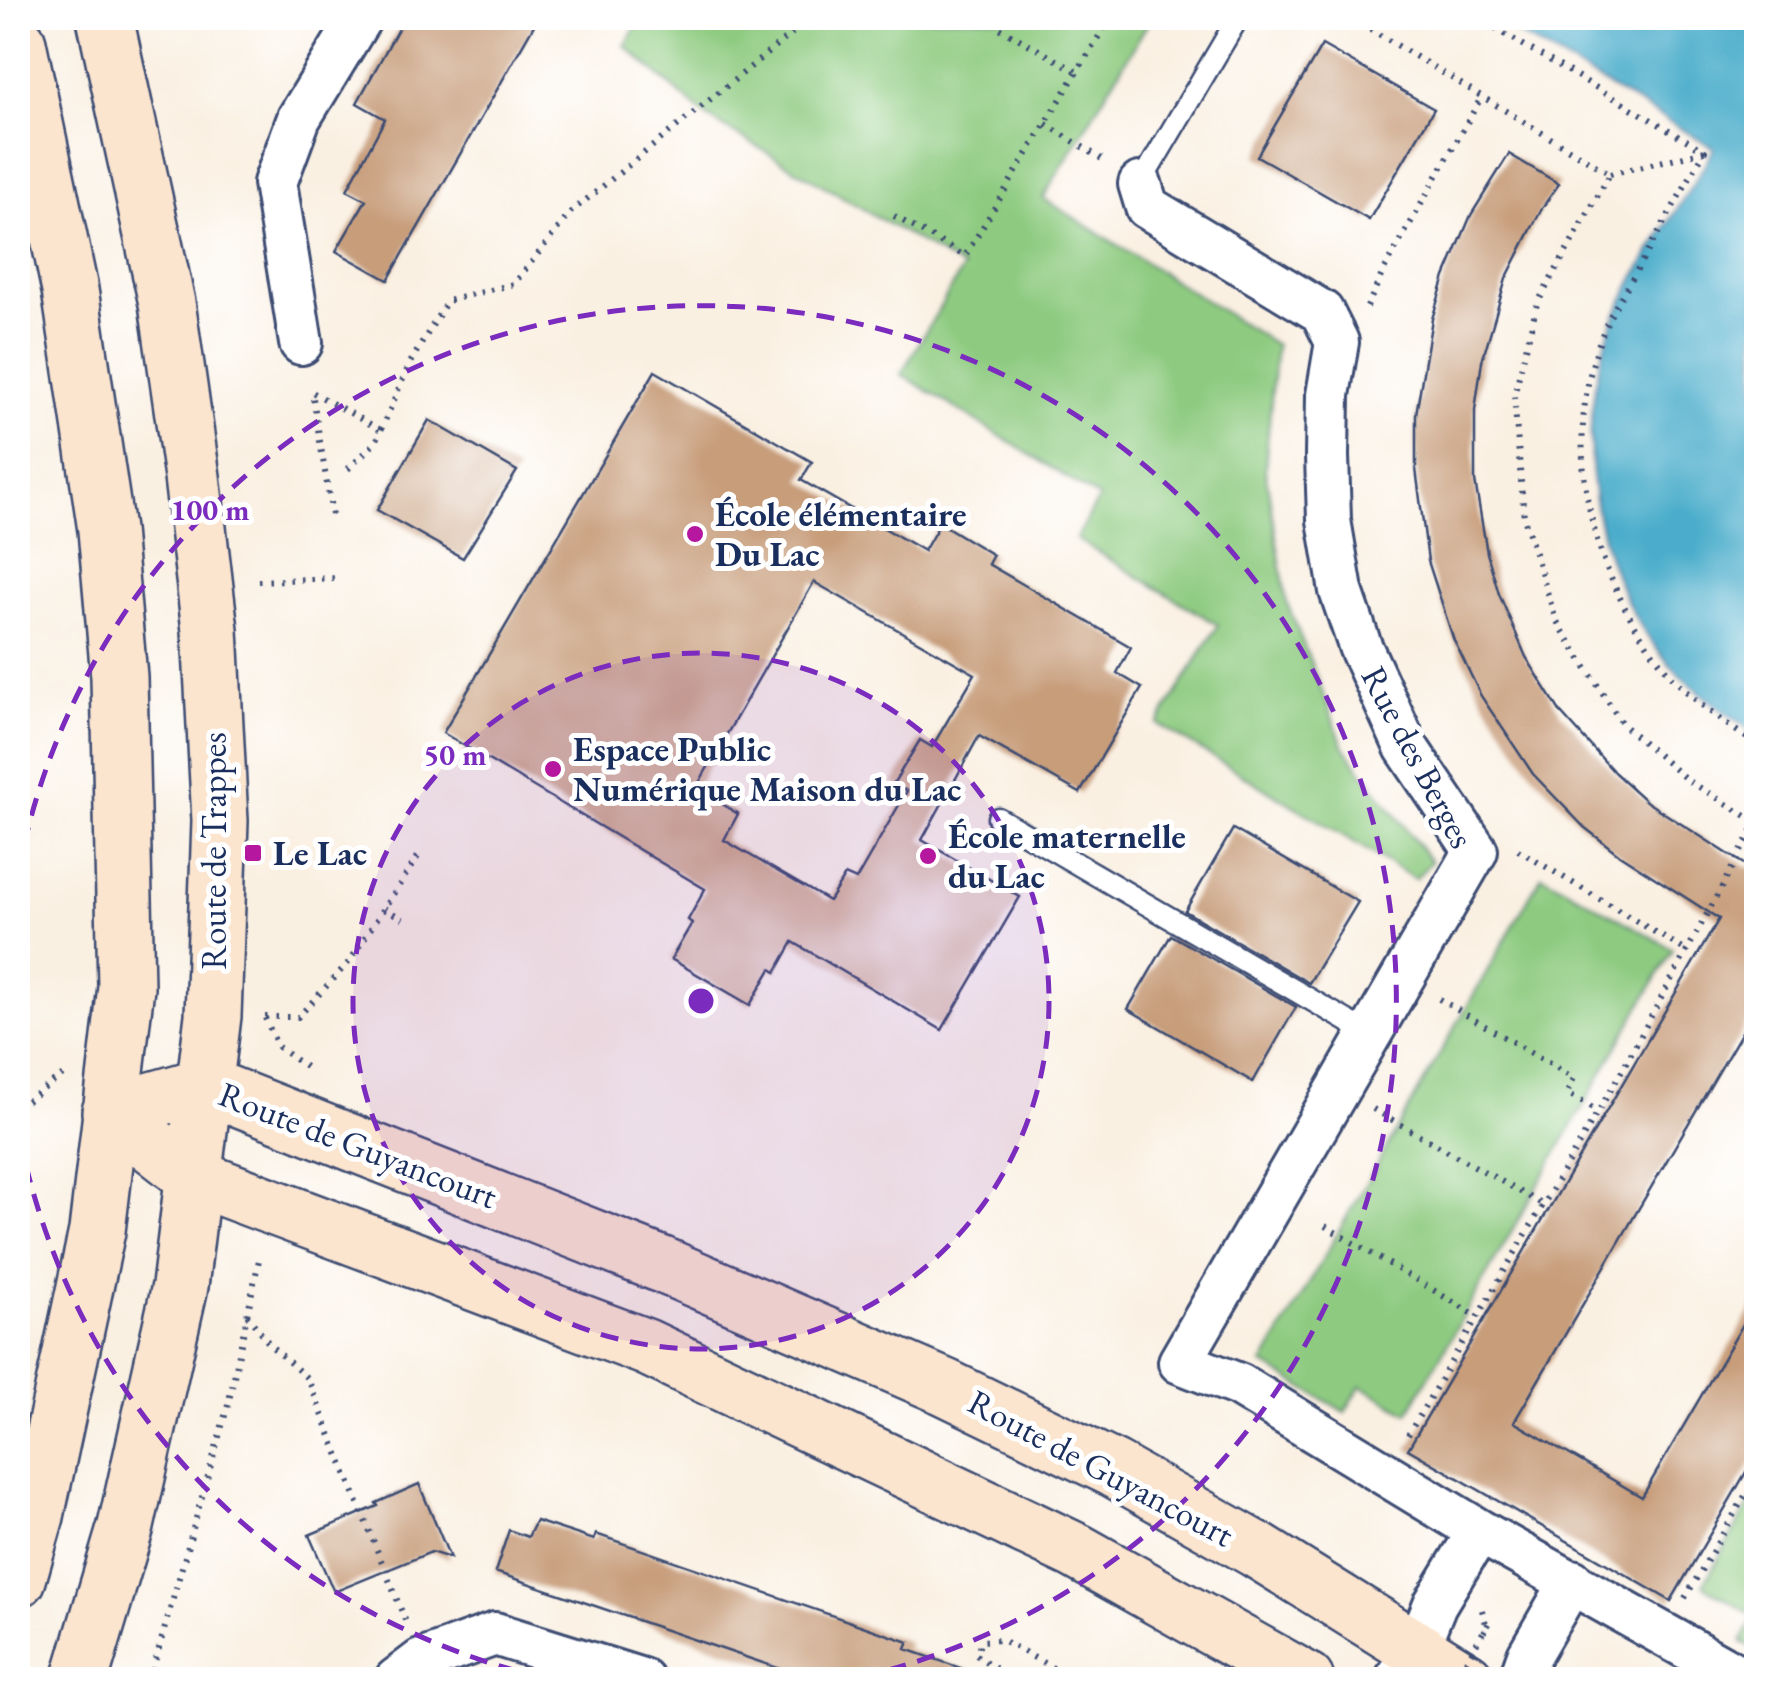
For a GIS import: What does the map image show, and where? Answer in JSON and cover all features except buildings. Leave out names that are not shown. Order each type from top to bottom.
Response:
[{"type":"main road","name":"Route de Trappes","points":[[80,1680],[126,1526],[180,1286],[213,1016],[220,821],[210,630],[166,304],[106,18]]},
{"type":"main road","points":[[18,43],[70,290],[106,530],[118,677],[126,988],[97,1231],[36,1516],[18,1579]]},
{"type":"main road","name":"Route de Guyancourt","points":[[110,1112],[205,1086],[660,1264],[944,1387],[1114,1469],[1257,1550],[1422,1670],[1466,1680]]},
{"type":"main road","points":[[110,1112],[193,1177],[646,1347],[1076,1551],[1306,1680]]},
{"type":"street","points":[[301,343],[274,183],[299,118],[360,18]]},
{"type":"street","name":"Rue des Berges","points":[[1140,184],[1147,207],[1322,312],[1336,342],[1328,395],[1327,456],[1329,520],[1340,591],[1406,748],[1476,851],[1180,1362],[1239,1385],[1479,1531]]},
{"type":"street","points":[[1422,1670],[1435,1604],[1479,1531],[1745,1680]]},
{"type":"street","points":[[1520,1680],[1528,1655],[1572,1580]]},
{"type":"street","points":[[408,1670],[494,1634],[642,1680]]},
{"type":"lane","points":[[1140,184],[1238,18]]},
{"type":"lane","points":[[998,818],[1368,1033]]},
{"type":"path","points":[[348,470],[376,442],[410,363],[447,301],[514,284],[571,212],[811,18]]},
{"type":"path","points":[[982,18],[1078,72]]},
{"type":"path","points":[[894,216],[965,256],[1110,18]]},
{"type":"path","points":[[1352,18],[1610,174],[1705,151]]},
{"type":"path","points":[[1478,18],[1705,151]]},
{"type":"path","points":[[1366,308],[1482,96]]},
{"type":"path","points":[[1046,124],[1140,184]]},
{"type":"path","points":[[1705,151],[1604,330],[1588,386],[1583,438],[1587,492],[1591,529],[1636,630],[1671,676],[1726,725],[1756,744]]},
{"type":"path","points":[[1401,1450],[1598,1112],[1756,823],[1686,779],[1623,725],[1556,620],[1524,518],[1514,396],[1537,304],[1610,174]]},
{"type":"path","points":[[332,516],[312,392],[381,430]]},
{"type":"path","points":[[258,581],[338,578]]},
{"type":"path","points":[[1476,851],[1513,847],[1688,952]]},
{"type":"path","points":[[265,1017],[298,1017],[348,963],[420,855]]},
{"type":"path","points":[[384,908],[403,919]]},
{"type":"path","points":[[1401,976],[1574,1078],[1567,1093],[1598,1112]]},
{"type":"path","points":[[18,1107],[71,1069]]},
{"type":"path","points":[[1336,1088],[1542,1204]]},
{"type":"path","points":[[1325,1226],[1477,1316]]},
{"type":"path","points":[[150,1680],[228,1405],[262,1246]]},
{"type":"path","points":[[247,1315],[271,1346],[308,1379],[408,1670]]},
{"type":"path","points":[[1677,1612],[1756,1476]]},
{"type":"path","points":[[1483,1597],[1481,1609],[1488,1626]]},
{"type":"path","points":[[1422,1670],[1492,1617],[1508,1624]]},
{"type":"path","points":[[1013,1680],[976,1655],[981,1641],[1002,1640],[1076,1680]]},
{"type":"green space","points":[[641,18],[1151,18],[1043,198],[1276,345],[1265,469],[1287,603],[1344,747],[1431,862],[1415,879],[1158,724],[1218,625],[1076,539],[1099,498],[901,374],[963,268],[707,117],[625,46]]},
{"type":"green space","points":[[1542,875],[1673,949],[1408,1413],[1361,1386],[1345,1412],[1263,1364]]},
{"type":"green space","points":[[1756,1493],[1756,1650],[1742,1642],[1754,1616],[1703,1585]]},
{"type":"water","points":[[1490,18],[1756,18],[1756,734],[1692,686],[1647,636],[1609,559],[1592,474],[1591,430],[1604,347],[1639,270],[1714,148]]},
{"type":"place","name":"École élémentaire Du Lac","points":[[695,534]]},
{"type":"place","name":"Espace Public Numérique Maison du Lac","points":[[553,769]]},
{"type":"place","name":"Le Lac","points":[[253,853]]},
{"type":"place","name":"École maternelle du Lac","points":[[928,856]]}]
